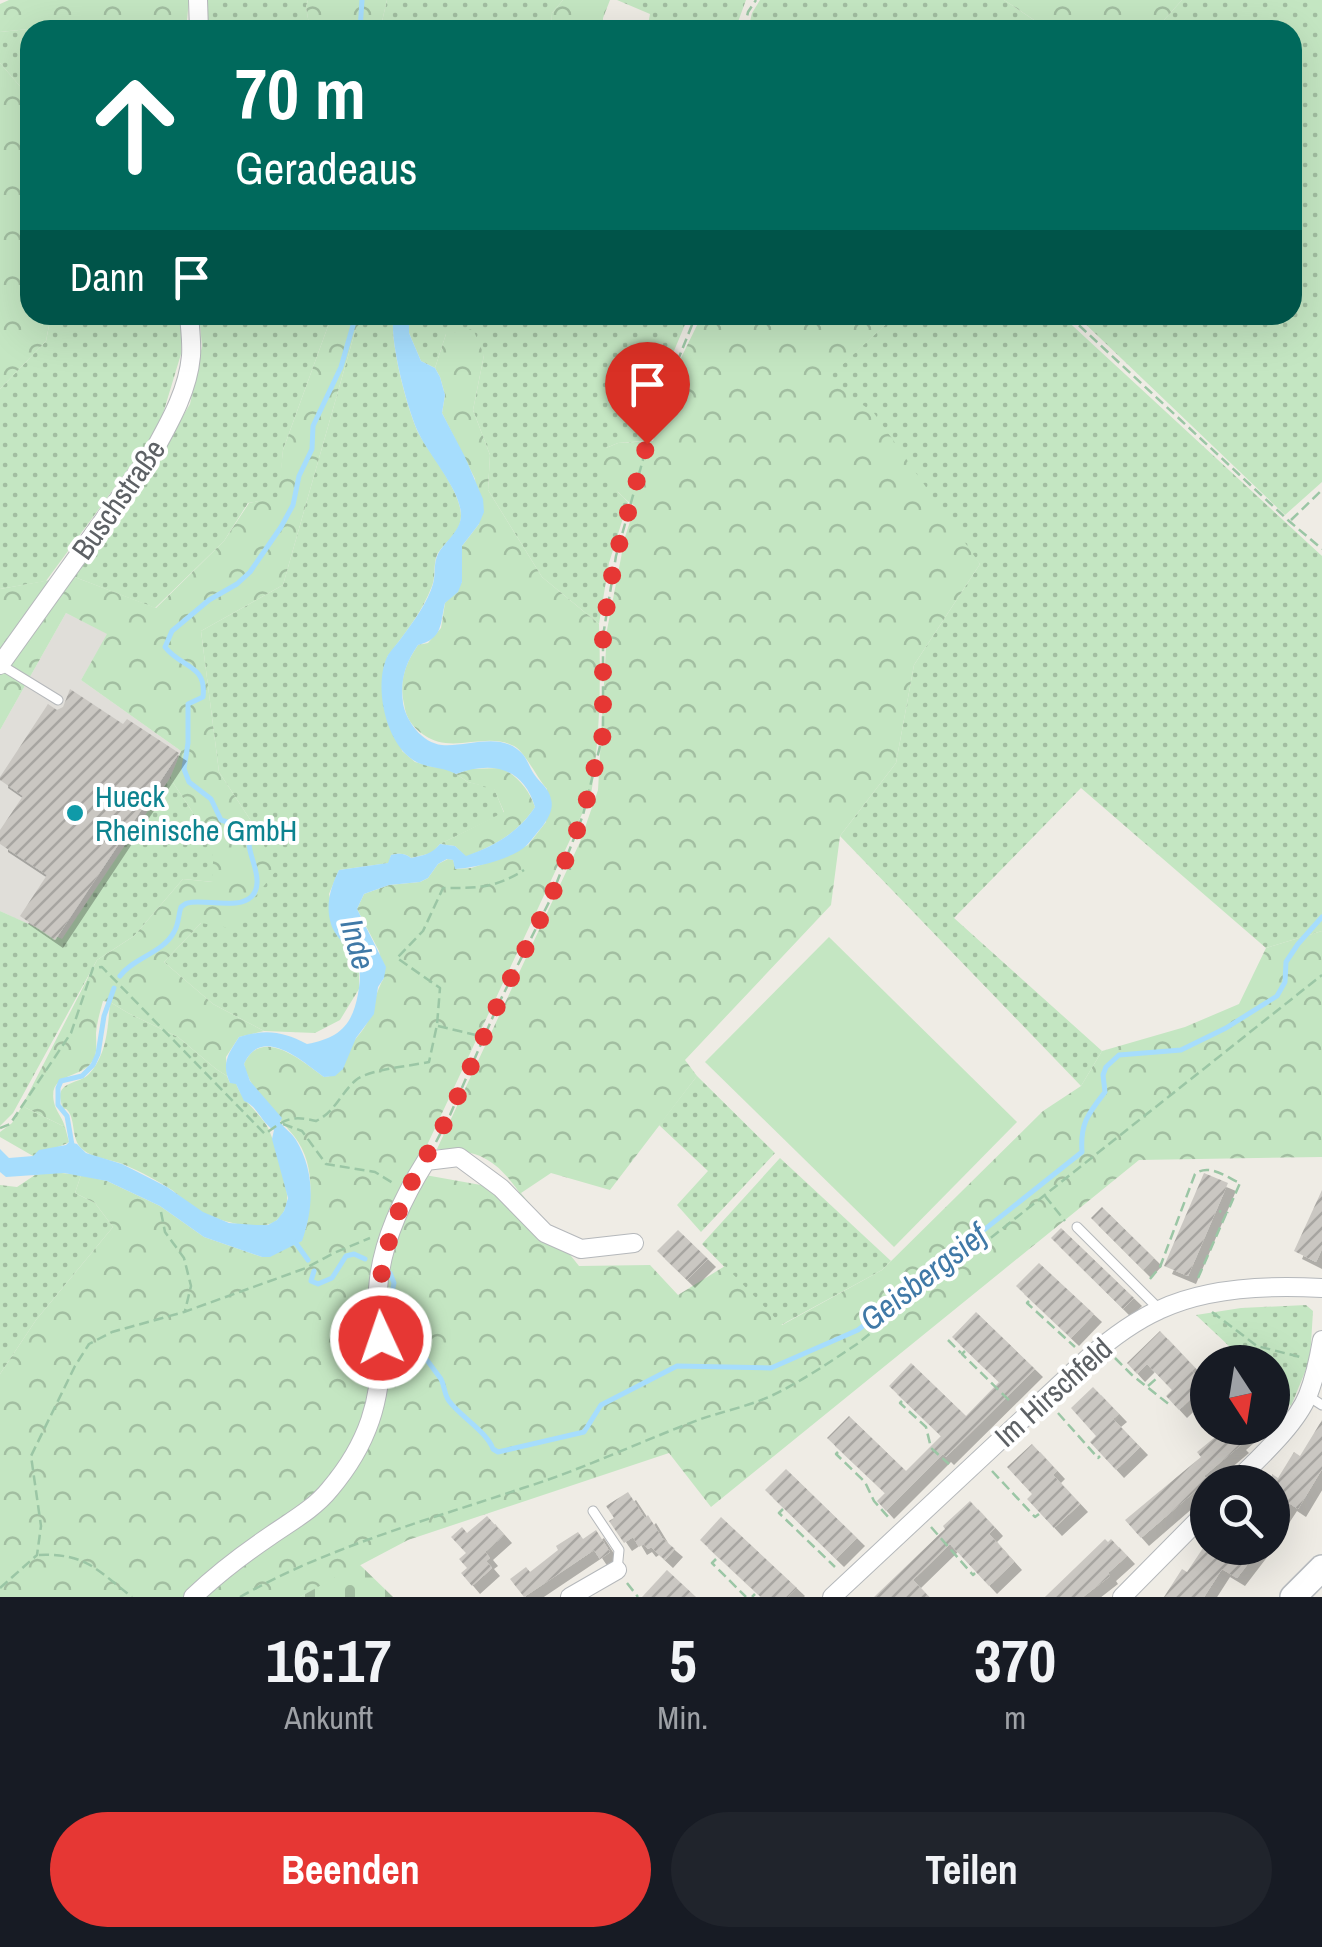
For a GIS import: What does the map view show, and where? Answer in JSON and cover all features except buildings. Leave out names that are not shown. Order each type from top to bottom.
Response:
[{"type":"main road","points":[[1294,1597],[1322,1568]]},
{"type":"street","name":"Buschstraße","points":[[3,661],[172,419],[184,390],[191,355],[190,325]]},
{"type":"street","points":[[192,1597],[224,1568],[316,1504],[360,1445],[380,1390],[378,1290],[391,1232],[406,1192],[426,1161],[459,1158],[501,1188],[545,1233],[581,1249],[634,1243]]},
{"type":"street","name":"Im Hirschfeld","points":[[832,1597],[1044,1398],[1124,1330],[1159,1309],[1194,1298],[1246,1289],[1322,1288]]},
{"type":"street","points":[[1252,1465],[1315,1400],[1322,1340]]},
{"type":"street","points":[[1122,1597],[1190,1528]]},
{"type":"street","points":[[570,1597],[616,1570]]},
{"type":"lane","points":[[3,661],[58,700]]},
{"type":"lane","points":[[1077,1227],[1159,1309]]},
{"type":"lane","points":[[593,1511],[619,1550],[616,1570]]},
{"type":"path","points":[[426,1161],[550,900],[583,815],[603,734],[603,636],[616,556],[655,417],[692,325]]},
{"type":"path","points":[[1079,325],[1322,549]]},
{"type":"path","points":[[1289,522],[1322,490]]},
{"type":"path","points":[[0,1128],[10,1124],[71,1033],[93,968],[102,967],[264,1134],[296,1116],[316,1121],[329,1114],[360,1077],[429,1062],[440,988],[397,958],[422,931],[442,888],[489,888],[524,870]]},
{"type":"path","points":[[240,1597],[267,1582],[434,1516],[525,1488],[699,1420],[770,1397],[815,1372],[857,1344],[1322,975]]},
{"type":"path","points":[[437,1025],[484,1036]]},
{"type":"path","points":[[280,1123],[302,1131],[326,1164],[375,1172],[406,1192]]},
{"type":"path","points":[[1140,1290],[1160,1267],[1195,1174],[1207,1168],[1240,1184],[1192,1290],[1194,1298],[1257,1346],[1319,1360]]},
{"type":"path","points":[[1044,1195],[1069,1226],[1077,1227]]},
{"type":"path","points":[[1218,1211],[1226,1214]]},
{"type":"path","points":[[161,1212],[165,1232],[184,1258],[191,1286],[184,1312]]},
{"type":"path","points":[[38,1555],[41,1526],[31,1456],[75,1366],[90,1344],[112,1332],[184,1312],[306,1268],[391,1232]]},
{"type":"path","points":[[1200,1252],[1208,1256]]},
{"type":"path","points":[[1029,1301],[1026,1303],[1087,1359]]},
{"type":"path","points":[[948,1340],[1026,1416]]},
{"type":"path","points":[[1103,1345],[1171,1406]]},
{"type":"path","points":[[1148,1386],[1158,1378]]},
{"type":"path","points":[[1044,1398],[1100,1456]]},
{"type":"path","points":[[902,1401],[927,1426],[932,1448],[962,1476]]},
{"type":"path","points":[[1073,1431],[1082,1423]]},
{"type":"path","points":[[838,1452],[867,1481],[878,1507],[902,1532]]},
{"type":"path","points":[[980,1459],[1035,1518],[1039,1514]]},
{"type":"path","points":[[1009,1490],[1018,1482]]},
{"type":"path","points":[[783,1509],[778,1514],[809,1538],[850,1581]]},
{"type":"path","points":[[920,1515],[972,1575],[975,1573]]},
{"type":"path","points":[[948,1547],[954,1542]]},
{"type":"path","points":[[0,1588],[38,1555],[68,1554],[88,1563],[132,1597]]},
{"type":"path","points":[[716,1559],[712,1563],[751,1596]]},
{"type":"shaded area","name":"Hueck Rheinische GmbH","points":[[66,613],[108,634],[81,680],[181,751],[170,778],[62,940],[0,911],[0,730]]},
{"type":"green space","points":[[9,0],[189,0],[187,20],[20,20],[20,30],[0,32],[0,4]]},
{"type":"green space","points":[[205,0],[308,0],[308,20],[207,20]]},
{"type":"green space","points":[[308,0],[387,0],[382,20],[308,20]]},
{"type":"green space","points":[[387,0],[563,0],[552,13],[552,20],[382,20]]},
{"type":"green space","points":[[563,0],[610,0],[603,20],[552,20],[552,13]]},
{"type":"green space","points":[[617,0],[746,0],[739,20],[649,20],[650,14]]},
{"type":"green space","points":[[760,0],[1004,0],[1034,20],[750,20]]},
{"type":"green space","points":[[1004,0],[1182,0],[1164,20],[1034,20]]},
{"type":"green space","points":[[1182,0],[1322,0],[1322,482],[1285,515],[1086,325],[1302,325],[1302,20],[1164,20]]},
{"type":"green space","points":[[20,30],[20,86],[0,63],[0,32]]},
{"type":"green space","points":[[0,63],[20,86],[20,325],[49,325],[46,341],[0,389]]},
{"type":"green space","points":[[49,325],[182,325],[181,354],[159,427],[46,581],[0,589],[0,389],[46,341]]},
{"type":"green space","points":[[200,325],[329,325],[283,450],[279,498],[248,503],[224,541],[155,608],[72,576],[145,480],[190,404],[202,346]]},
{"type":"green space","points":[[360,325],[283,585],[201,631],[219,772],[259,833],[275,872],[230,928],[201,923],[164,962],[213,1004],[264,1031],[239,1037],[226,1057],[227,1076],[178,1037],[103,1001],[95,1056],[83,1070],[55,1086],[55,1106],[65,1127],[22,1106],[97,960],[134,936],[183,879],[213,882],[213,843],[170,778],[181,751],[81,680],[107,634],[66,613],[0,730],[0,589],[72,576],[156,608],[224,541],[249,503],[278,497],[283,450],[328,326]]},
{"type":"green space","points":[[393,325],[396,357],[410,410],[419,434],[460,506],[460,522],[437,555],[433,582],[423,605],[387,657],[402,751],[415,762],[447,768],[468,782],[494,788],[504,813],[440,844],[432,853],[411,858],[394,854],[389,863],[339,870],[329,894],[338,935],[359,969],[359,989],[340,1020],[315,1033],[264,1031],[213,1004],[164,962],[201,923],[259,833],[219,772],[201,631],[283,585],[356,328]]},
{"type":"green space","points":[[409,325],[685,325],[658,389],[644,441],[606,448],[618,492],[628,502],[609,563],[599,624],[542,577],[488,490],[490,455],[473,410],[484,355],[446,334],[435,368],[421,361]]},
{"type":"green space","points":[[697,325],[885,325],[827,379],[874,413],[980,564],[914,665],[896,763],[840,836],[831,905],[685,1060],[697,1076],[610,1190],[551,1173],[521,1193],[579,1266],[650,1265],[678,1295],[725,1266],[782,1325],[882,1270],[1043,1111],[1081,1086],[1102,1051],[1185,1027],[1239,1004],[1266,948],[1322,931],[1322,1157],[1139,1160],[711,1507],[669,1453],[408,1540],[300,1597],[0,1597],[0,1374],[36,1320],[113,1227],[95,1203],[75,1193],[81,1175],[107,1181],[160,1206],[204,1237],[262,1257],[286,1247],[306,1228],[309,1169],[301,1146],[254,1087],[244,1064],[261,1047],[272,1047],[294,1056],[324,1077],[337,1073],[367,1023],[384,978],[379,951],[357,909],[364,894],[389,885],[420,882],[448,859],[453,860],[456,869],[496,860],[528,845],[546,822],[547,789],[518,749],[503,742],[435,741],[410,722],[403,696],[404,673],[410,659],[418,645],[428,643],[441,628],[445,603],[462,582],[462,546],[479,524],[475,479],[442,413],[445,395],[435,368],[446,334],[473,329],[484,355],[473,410],[490,455],[488,490],[542,577],[599,624],[599,710],[591,795],[414,1173],[519,1192],[502,1171],[484,1158],[464,1151],[437,1149],[580,842],[598,790],[607,630],[635,506],[613,486],[600,460],[606,448],[618,443],[653,441],[679,362]]},
{"type":"green space","points":[[885,325],[1072,325],[1322,556],[1322,931],[1266,948],[1081,788],[954,918],[1102,1051],[1081,1086],[840,836],[896,763],[914,665],[980,564],[826,379]]},
{"type":"green space","points":[[501,768],[518,779],[535,807],[521,825],[505,838],[466,857],[455,846],[440,844],[504,812],[494,789],[468,782],[456,774],[470,769]]},
{"type":"green space","points":[[170,778],[213,843],[213,882],[183,879],[134,936],[97,960],[13,1113],[0,1126],[0,911],[62,939]]},
{"type":"green space","points":[[829,937],[1017,1122],[894,1247],[705,1062]]},
{"type":"green space","points":[[110,1002],[178,1037],[227,1076],[230,1083],[236,1083],[267,1126],[280,1163],[287,1200],[277,1220],[251,1226],[210,1216],[149,1177],[82,1149],[60,1095],[65,1087],[89,1074],[100,1058]]},
{"type":"green space","points":[[697,1076],[775,1153],[701,1232],[677,1205],[708,1171],[659,1125]]},
{"type":"green space","points":[[22,1106],[65,1127],[69,1142],[33,1156],[0,1137]]},
{"type":"green space","points":[[780,1158],[891,1261],[882,1270],[781,1325],[702,1244]]},
{"type":"green space","points":[[35,1175],[81,1175],[75,1193],[95,1203],[113,1227],[36,1320],[0,1374],[0,1185],[17,1187]]},
{"type":"green space","points":[[1306,1305],[1313,1311],[1310,1360],[1291,1406],[1290,1345],[1228,1345],[1196,1315]]},
{"type":"green space","points":[[359,1564],[393,1597],[300,1597]]},
{"type":"water","name":"Inde","points":[[409,325],[421,361],[435,368],[440,377],[445,395],[442,413],[483,499],[484,512],[462,546],[462,582],[458,592],[445,603],[436,635],[418,645],[407,666],[402,687],[405,710],[416,730],[435,743],[490,741],[517,749],[548,792],[552,806],[542,827],[513,855],[455,869],[453,860],[447,859],[420,882],[389,885],[364,894],[357,909],[386,967],[374,1014],[356,1038],[343,1069],[335,1076],[324,1077],[294,1056],[272,1047],[252,1052],[244,1064],[250,1081],[296,1140],[307,1164],[311,1190],[302,1241],[262,1257],[204,1237],[160,1206],[107,1181],[64,1173],[6,1177],[0,1172],[0,1149],[9,1158],[33,1156],[39,1150],[69,1142],[77,1144],[86,1153],[122,1164],[229,1223],[268,1225],[277,1220],[288,1198],[272,1139],[274,1130],[244,1101],[236,1084],[230,1083],[226,1065],[239,1037],[274,1033],[307,1044],[336,1034],[348,1022],[360,976],[354,957],[333,930],[329,917],[330,896],[339,870],[388,863],[394,854],[420,856],[440,844],[455,846],[466,856],[505,838],[535,807],[523,783],[504,771],[482,768],[456,774],[413,760],[395,740],[384,712],[382,681],[388,655],[428,598],[436,558],[456,531],[461,515],[456,495],[419,434],[410,409],[396,357],[393,326]]},
{"type":"waterway","points":[[361,20],[362,0]]},
{"type":"waterway","points":[[120,976],[169,939],[185,904],[239,903],[254,893],[256,873],[246,834],[221,820],[211,799],[189,782],[184,769],[188,704],[203,697],[203,686],[197,672],[165,647],[172,631],[250,572],[281,527],[293,505],[299,476],[312,449],[313,426],[341,367],[353,325]]},
{"type":"waterway","name":"Geisbergsief","points":[[390,1273],[394,1283],[389,1306],[396,1329],[409,1336],[441,1379],[449,1401],[498,1452],[584,1432],[601,1405],[677,1366],[771,1368],[858,1330],[1082,1152],[1086,1119],[1105,1092],[1106,1067],[1119,1055],[1181,1050],[1277,996],[1285,982],[1286,962],[1322,917]]},
{"type":"waterway","points":[[72,1145],[67,1116],[58,1105],[58,1088],[61,1081],[82,1076],[93,1065],[114,988]]},
{"type":"waterway","name":"Geisbergsief","points":[[295,1242],[308,1260]]},
{"type":"waterway","name":"Geisbergsief","points":[[314,1271],[311,1281],[318,1284],[332,1278],[346,1256],[354,1254],[365,1259]]},
{"type":"place","name":"Hueck Rheinische GmbH","points":[[75,813]]},
{"type":"route","points":[[381,1338],[380,1272],[406,1192],[450,1114],[498,1004],[550,900],[583,815],[603,734],[603,636],[608,596],[647,444]]}]
